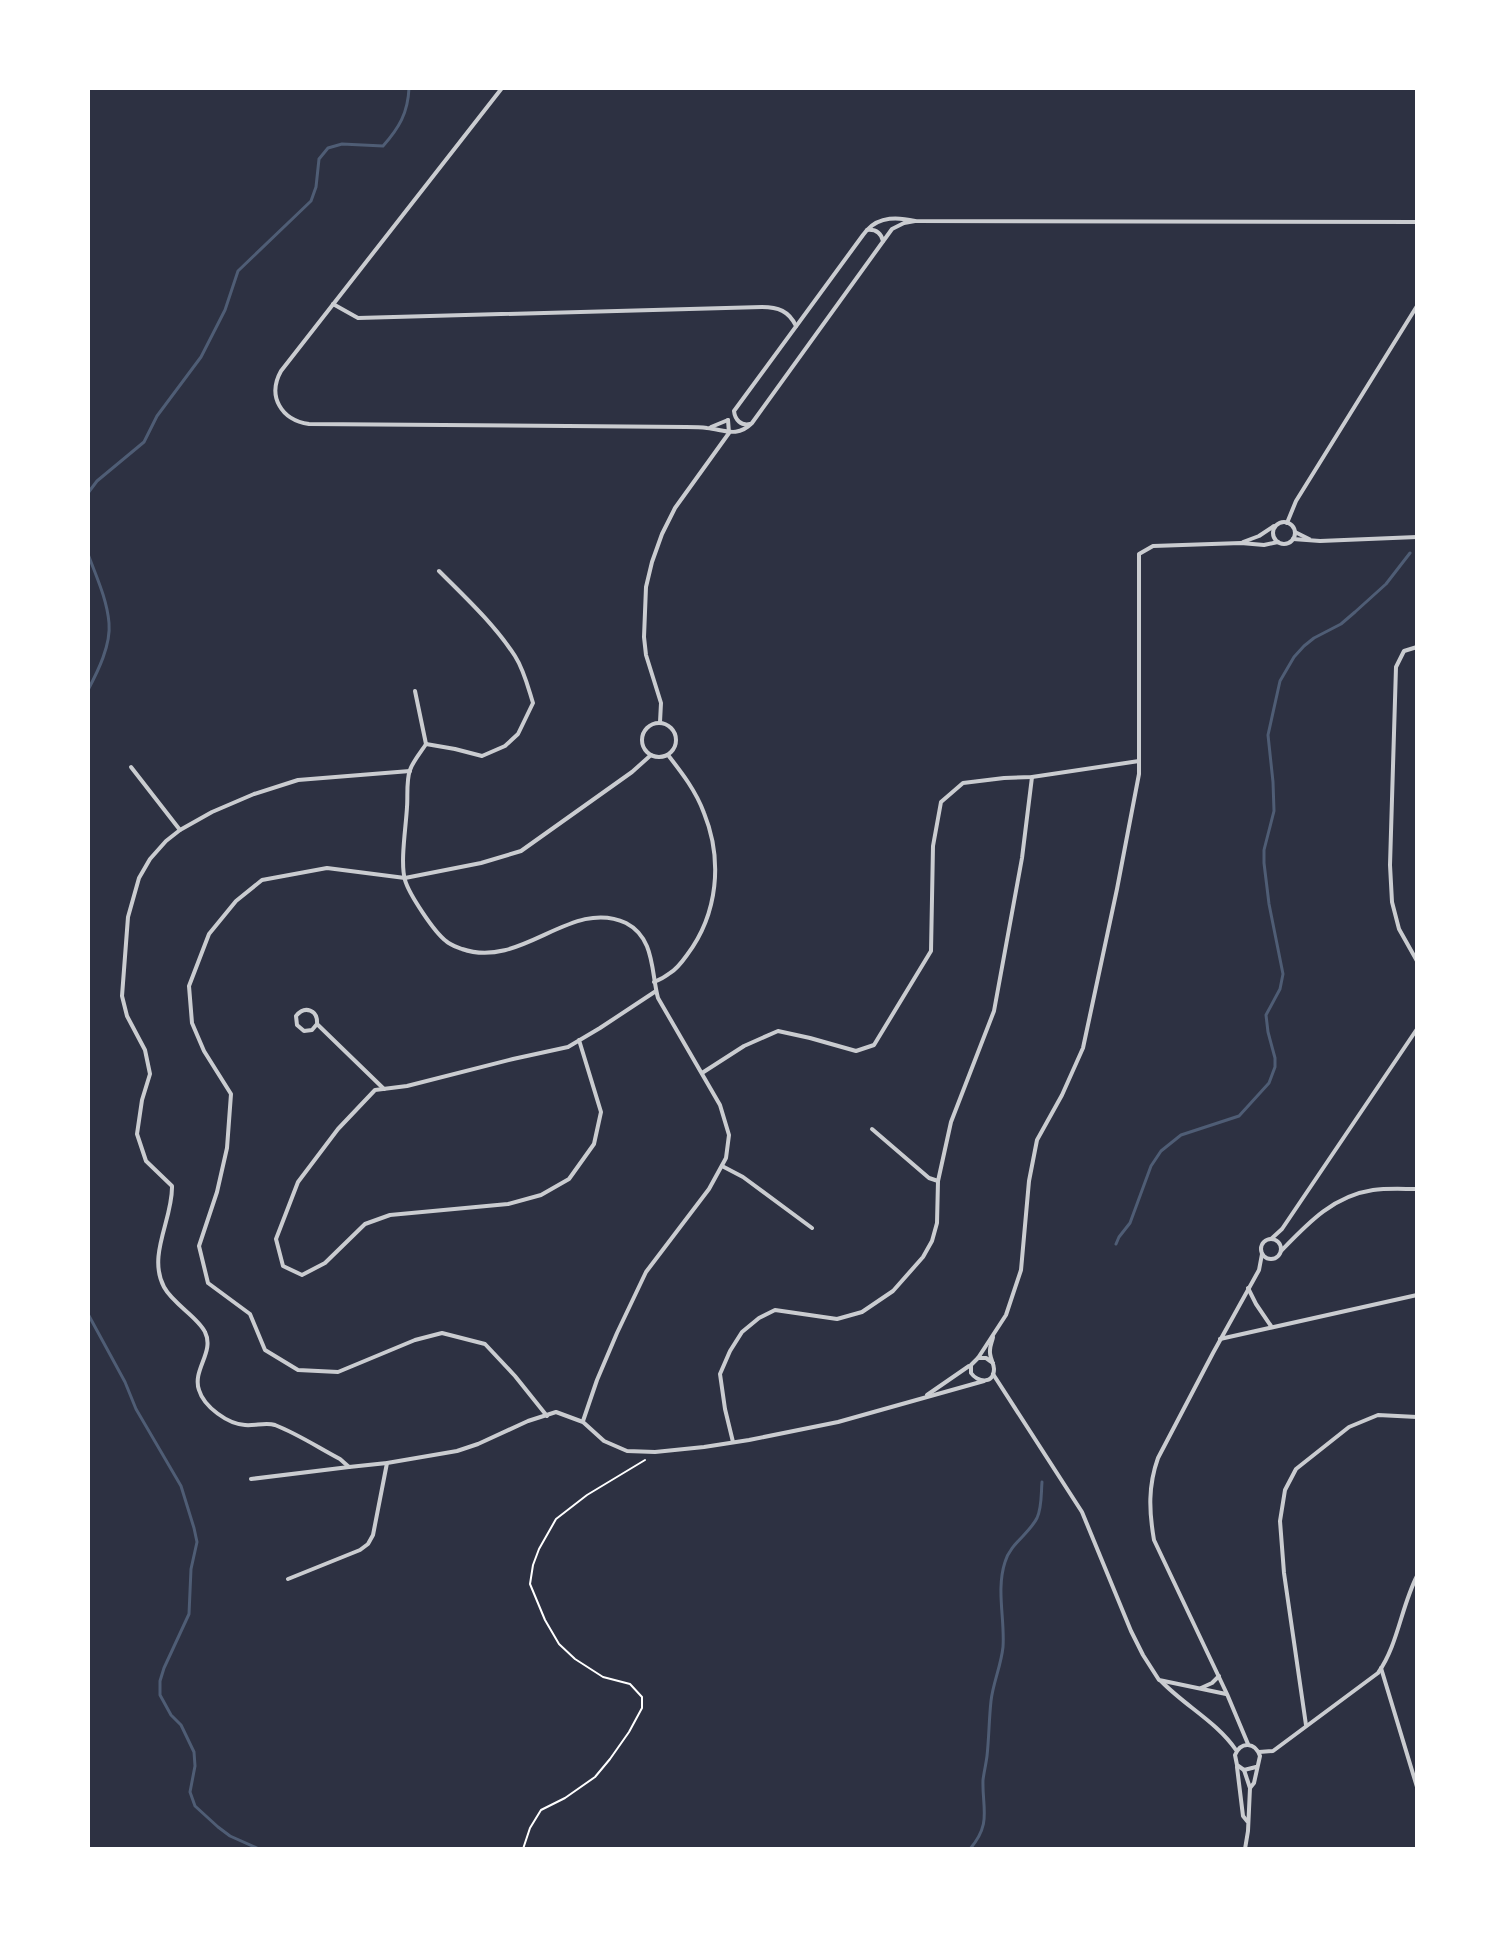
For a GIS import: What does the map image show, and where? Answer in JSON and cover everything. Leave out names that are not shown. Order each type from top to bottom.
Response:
[{"type":"street","points":[[502,88],[281,371],[276,384],[277,400],[283,411],[297,421],[313,424],[709,428],[739,432],[752,423],[883,241],[897,226],[915,221]]},
{"type":"street","points":[[709,428],[728,420],[867,230],[883,220],[1416,222]]},
{"type":"street","points":[[867,230],[875,230],[883,241]]},
{"type":"street","points":[[333,304],[358,318],[762,307],[786,312],[796,326]]},
{"type":"street","points":[[1287,523],[1296,501],[1417,306]]},
{"type":"street","points":[[734,411],[735,417],[742,423],[752,423]]},
{"type":"street","points":[[660,722],[661,703],[646,655],[644,637],[646,587],[662,534],[675,508],[729,433],[728,420]]},
{"type":"street","points":[[1241,543],[1281,522],[1293,526],[1293,539]]},
{"type":"street","points":[[1276,525],[1273,534],[1278,542]]},
{"type":"street","points":[[1295,532],[1320,541],[1417,537]]},
{"type":"street","points":[[922,1398],[971,1365],[1006,1315],[1021,1270],[1029,1181],[1037,1140],[1083,1048],[1136,788],[1139,761],[1139,554],[1153,546],[1264,545],[1309,539]]},
{"type":"street","points":[[426,744],[482,756],[505,746],[518,734],[533,703],[516,657],[492,625],[439,571]]},
{"type":"street","points":[[1417,647],[1404,651],[1396,667],[1390,865],[1392,902],[1399,929],[1417,961]]},
{"type":"street","points":[[415,691],[426,744],[410,771],[404,853],[405,878],[422,911],[446,942],[485,954],[512,949],[572,921],[602,917],[626,923],[639,934],[652,954],[658,998],[720,1105],[729,1135],[726,1158],[709,1189],[646,1272],[617,1333],[583,1422]]},
{"type":"street","points":[[660,722],[670,726],[676,736],[675,746],[668,755],[651,755],[643,746],[642,735],[649,725],[660,722]]},
{"type":"street","points":[[547,1416],[485,1344],[442,1333],[415,1340],[338,1372],[298,1370],[265,1350],[250,1314],[208,1283],[199,1246],[217,1192],[227,1148],[231,1094],[204,1051],[192,1023],[189,986],[209,934],[236,901],[262,880],[327,868],[405,878],[481,863],[521,851],[651,755]]},
{"type":"street","points":[[654,982],[671,973],[698,939],[712,902],[716,872],[714,845],[705,814],[692,788],[668,755]]},
{"type":"street","points":[[702,1073],[744,1046],[778,1031],[856,1051],[874,1045],[931,951],[933,846],[941,802],[963,783],[1032,777],[1139,761]]},
{"type":"street","points":[[131,767],[180,830]]},
{"type":"street","points":[[349,1467],[340,1459],[272,1424],[242,1425],[223,1417],[206,1404],[198,1389],[198,1374],[209,1344],[204,1330],[164,1287],[159,1266],[162,1230],[172,1199],[172,1186],[146,1161],[137,1134],[150,1074],[145,1050],[127,1016],[122,996],[128,917],[139,878],[150,859],[180,830],[212,812],[298,780],[410,771]]},
{"type":"street","points":[[733,1442],[720,1374],[742,1332],[775,1310],[837,1319],[862,1312],[893,1291],[923,1257],[932,1241],[937,1223],[938,1181],[951,1122],[994,1011],[1022,858],[1032,777]]},
{"type":"street","points":[[579,1040],[601,1112],[594,1144],[569,1179],[541,1195],[508,1204],[390,1215],[365,1224],[325,1263],[302,1275],[283,1266],[276,1239],[298,1182],[338,1129],[375,1090],[407,1086],[568,1047],[579,1040],[656,991]]},
{"type":"street","points":[[317,1024],[312,1030],[304,1031],[297,1025],[296,1016],[302,1010],[310,1010],[317,1016],[317,1024],[384,1089]]},
{"type":"street","points":[[1259,1270],[1262,1244],[1282,1229],[1417,1029]]},
{"type":"street","points":[[872,1129],[929,1178],[938,1181]]},
{"type":"street","points":[[721,1166],[743,1177],[812,1228]]},
{"type":"street","points":[[1248,1744],[1154,1540],[1149,1497],[1152,1476],[1158,1458],[1259,1270],[1278,1256],[1322,1211],[1343,1198],[1373,1190],[1417,1189]]},
{"type":"street","points":[[1281,1251],[1282,1229]]},
{"type":"street","points":[[1271,1239],[1280,1244]]},
{"type":"street","points":[[1262,1254],[1272,1259]]},
{"type":"street","points":[[1248,1288],[1271,1326]]},
{"type":"street","points":[[1220,1339],[1417,1295]]},
{"type":"street","points":[[995,1331],[989,1352],[993,1374],[1082,1512],[1143,1655],[1159,1680],[1222,1731],[1236,1750],[1243,1816],[1249,1823]]},
{"type":"street","points":[[978,1358],[986,1358],[993,1363]]},
{"type":"street","points":[[971,1365],[973,1377],[984,1381]]},
{"type":"street","points":[[251,1479],[387,1463],[457,1451],[556,1412],[583,1422],[604,1441],[627,1451],[655,1452],[733,1442],[838,1422],[984,1381],[993,1374]]},
{"type":"street","points":[[1306,1725],[1284,1573],[1280,1521],[1285,1490],[1296,1469],[1349,1427],[1378,1415],[1417,1417]]},
{"type":"street","points":[[288,1579],[368,1544],[373,1535],[387,1463]]},
{"type":"street","points":[[1259,1752],[1273,1751],[1378,1673],[1387,1659],[1417,1576]]},
{"type":"street","points":[[1381,1668],[1417,1787]]},
{"type":"street","points":[[1201,1688],[1219,1676]]},
{"type":"street","points":[[1159,1680],[1227,1694]]},
{"type":"street","points":[[1236,1750],[1248,1744],[1259,1752],[1260,1761],[1250,1788]]},
{"type":"street","points":[[1237,1765],[1244,1770],[1250,1788],[1245,1849]]},
{"type":"street","points":[[1244,1770],[1256,1767]]},
{"type":"path","points":[[523,1849],[530,1828],[541,1810],[595,1777],[629,1732],[642,1708],[642,1697],[630,1684],[603,1677],[575,1659],[559,1644],[530,1584],[533,1565],[556,1519],[587,1495],[636,1467],[655,1452]]},
{"type":"waterway","points":[[88,493],[97,481],[144,442],[157,416],[201,357],[225,310],[238,271],[311,201],[319,159],[328,148],[342,144],[383,146],[402,120],[409,88]]},
{"type":"waterway","points":[[1116,1244],[1130,1223],[1151,1166],[1161,1151],[1181,1135],[1239,1116],[1269,1083],[1275,1058],[1266,1015],[1280,989],[1283,974],[1269,904],[1264,850],[1274,811],[1268,735],[1280,681],[1304,646],[1355,612],[1386,584],[1410,553]]},
{"type":"waterway","points":[[88,554],[101,588],[109,623],[103,658],[88,690]]},
{"type":"waterway","points":[[88,1314],[136,1409],[181,1486],[197,1542],[191,1569],[189,1614],[160,1681],[160,1695],[171,1715],[181,1725],[194,1752],[190,1792],[195,1806],[218,1827],[259,1849]]},
{"type":"waterway","points":[[970,1849],[984,1823],[983,1780],[991,1701],[1003,1647],[1002,1573],[1011,1550],[1037,1518],[1042,1482]]}]
